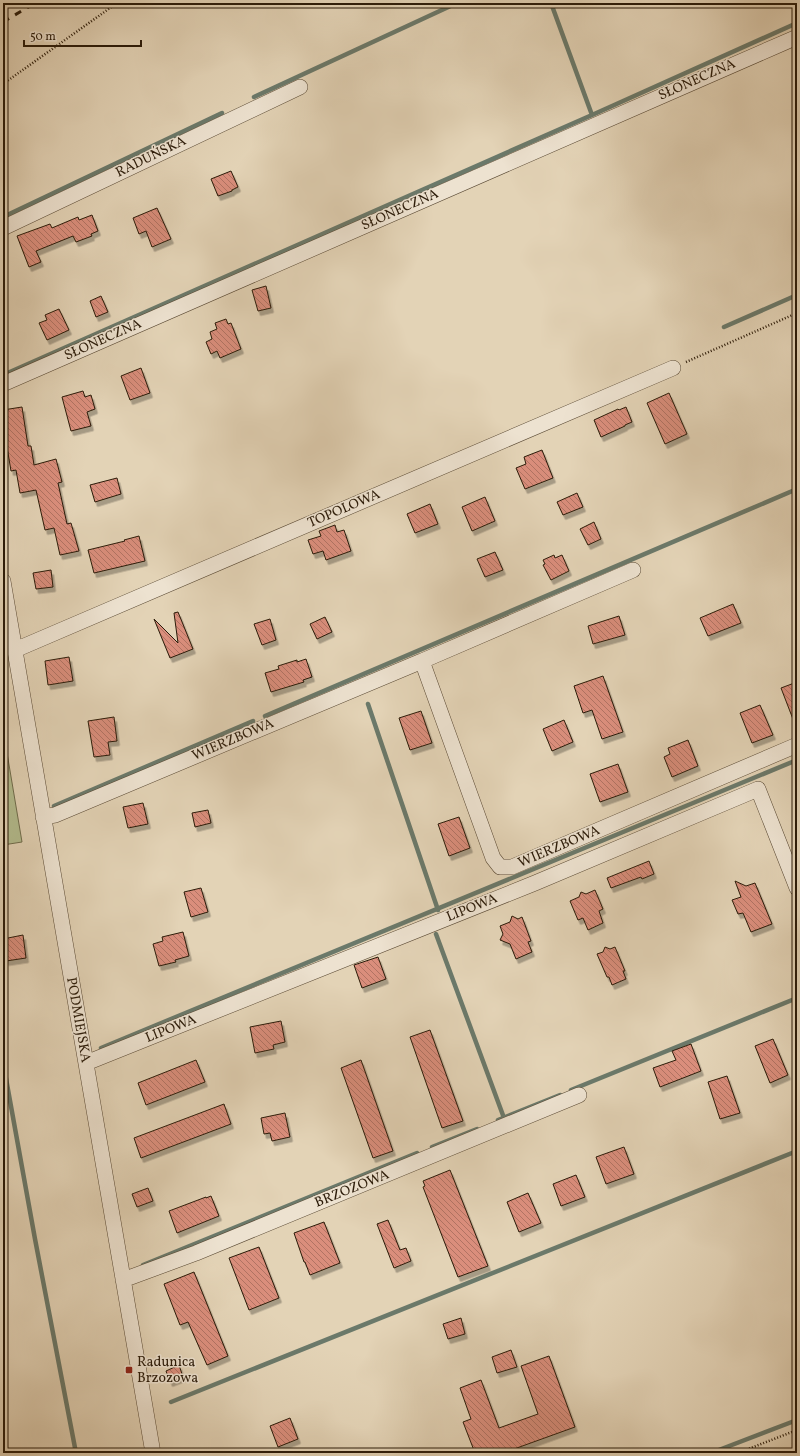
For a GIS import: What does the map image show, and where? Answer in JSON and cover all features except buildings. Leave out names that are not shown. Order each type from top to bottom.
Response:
[{"type":"street","name":"SŁONECZNA","points":[[3,384],[797,37]]},
{"type":"street","name":"RADUŃSKA","points":[[3,228],[300,87]]},
{"type":"street","name":"TOPOLOWA","points":[[15,650],[673,368]]},
{"type":"street","name":"WIERZBOWA","points":[[43,817],[54,816],[422,662],[633,570]]},
{"type":"street","name":"PODMIEJSKA","points":[[3,584],[153,1453]]},
{"type":"street","name":"WIERZBOWA","points":[[422,662],[493,858],[500,867],[512,867],[797,745]]},
{"type":"street","name":"LIPOWA","points":[[86,1063],[535,883],[758,789],[797,888]]},
{"type":"street","name":"BRZOZOWA","points":[[123,1280],[196,1253],[579,1095]]},
{"type":"path","points":[[3,84],[117,3]]},
{"type":"path","points":[[673,368],[797,313]]},
{"type":"path","points":[[738,1453],[797,1430]]},
{"type":"green space","points":[[3,729],[22,842],[3,845]]},
{"type":"waterway","points":[[254,97],[457,3]]},
{"type":"waterway","points":[[551,3],[592,115]]},
{"type":"waterway","points":[[3,375],[797,23]]},
{"type":"waterway","points":[[3,217],[222,113]]},
{"type":"waterway","points":[[724,327],[797,295]]},
{"type":"waterway","points":[[265,716],[797,489]]},
{"type":"waterway","points":[[368,704],[438,910]]},
{"type":"waterway","points":[[54,806],[253,721]]},
{"type":"waterway","points":[[101,1048],[797,760]]},
{"type":"waterway","points":[[436,934],[504,1118]]},
{"type":"waterway","points":[[571,1090],[797,998]]},
{"type":"waterway","points":[[3,1062],[76,1453]]},
{"type":"waterway","points":[[498,1120],[560,1095]]},
{"type":"waterway","points":[[432,1147],[477,1129]]},
{"type":"waterway","points":[[171,1402],[797,1151]]},
{"type":"waterway","points":[[143,1265],[417,1153]]},
{"type":"waterway","points":[[711,1453],[797,1420]]},
{"type":"railway","points":[[3,6],[8,3]]},
{"type":"railway","points":[[3,22],[35,3]]},
{"type":"place","name":"Radunica Brzozowa","points":[[129,1370]]}]
